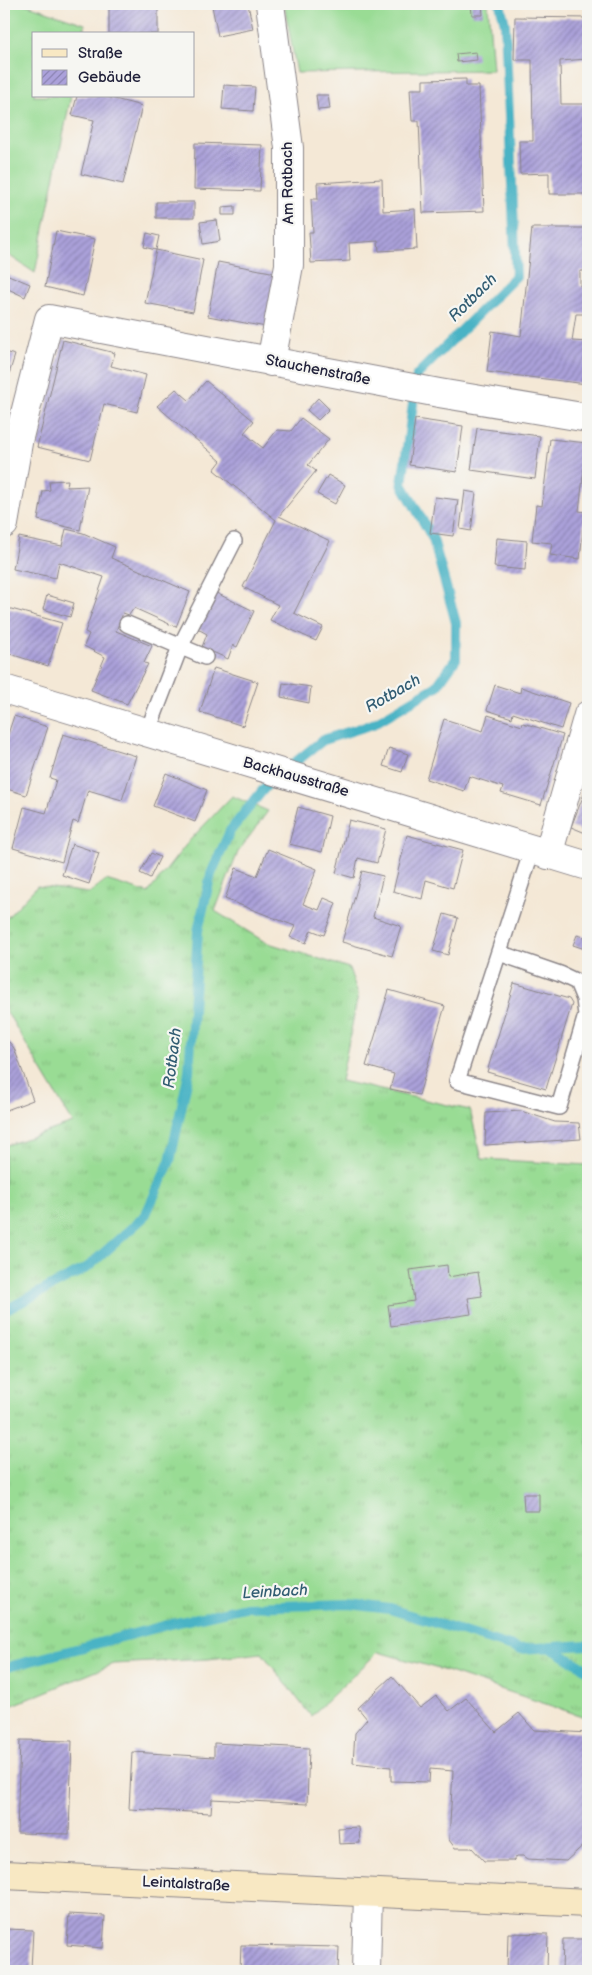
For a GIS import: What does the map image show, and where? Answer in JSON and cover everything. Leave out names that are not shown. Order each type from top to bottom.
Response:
[{"type":"main road","name":"Leintalstraße","points":[[4,1875],[588,1904]]},
{"type":"street","name":"Am Rotbach","points":[[270,4],[288,148],[289,265],[271,362]]},
{"type":"street","name":"Stauchenstraße","points":[[8,475],[49,319],[439,394],[588,418]]},
{"type":"street","points":[[4,524],[8,475]]},
{"type":"street","name":"Backhausstraße","points":[[4,689],[588,866]]},
{"type":"street","points":[[540,852],[588,715]]},
{"type":"street","points":[[366,1971],[368,1893]]},
{"type":"lane","points":[[147,733],[180,647],[234,541]]},
{"type":"lane","points":[[127,624],[205,657]]},
{"type":"lane","points":[[498,953],[560,974],[577,982],[584,999],[586,1015],[559,1107],[457,1081],[498,953],[540,852]]},
{"type":"green space","points":[[4,4],[25,4],[85,24],[83,32],[32,32],[32,98],[71,98],[35,273],[4,252]]},
{"type":"green space","points":[[284,4],[488,4],[493,70],[297,73]]},
{"type":"green space","points":[[232,796],[268,811],[238,852],[215,911],[265,942],[349,968],[358,995],[341,1081],[470,1110],[482,1159],[588,1165],[588,1718],[446,1671],[378,1652],[311,1716],[262,1653],[208,1659],[114,1664],[13,1705],[4,1703],[4,1146],[73,1123],[4,1007],[4,921],[37,886],[89,893],[106,880],[148,893],[189,841]]},
{"type":"building","points":[[109,4],[158,4],[158,32],[109,32]]},
{"type":"building","points":[[248,4],[253,29],[218,36],[212,6]]},
{"type":"building","points":[[471,4],[482,4],[483,15],[472,15]]},
{"type":"building","points":[[515,17],[588,18],[588,59],[560,61],[561,104],[588,104],[588,194],[549,194],[549,173],[520,174],[519,141],[533,141],[532,60],[514,60]]},
{"type":"building","points":[[476,52],[477,60],[457,62],[456,54]]},
{"type":"building","points":[[466,79],[466,86],[479,86],[484,211],[423,213],[419,121],[412,121],[410,89],[423,89],[423,80]]},
{"type":"building","points":[[224,85],[255,87],[253,111],[222,109]]},
{"type":"building","points":[[316,95],[328,95],[330,109],[318,110]]},
{"type":"building","points":[[76,98],[111,98],[142,106],[123,184],[81,174],[94,120],[72,115]]},
{"type":"building","points":[[195,143],[262,145],[260,191],[194,189]]},
{"type":"building","points":[[382,179],[383,211],[415,209],[417,249],[379,251],[378,241],[349,243],[350,261],[311,263],[309,232],[313,232],[311,199],[318,199],[317,183]]},
{"type":"building","points":[[156,202],[194,202],[194,218],[156,218]]},
{"type":"building","points":[[235,206],[235,215],[222,215],[222,207]]},
{"type":"building","points":[[217,220],[220,241],[203,244],[200,222]]},
{"type":"building","points":[[532,228],[588,228],[588,271],[580,271],[580,286],[588,287],[588,314],[576,314],[572,341],[588,342],[587,384],[487,372],[492,331],[521,336]]},
{"type":"building","points":[[56,231],[95,239],[83,296],[45,287]]},
{"type":"building","points":[[147,233],[159,236],[156,250],[144,247]]},
{"type":"building","points":[[156,250],[203,260],[193,312],[145,303]]},
{"type":"building","points":[[218,262],[276,273],[266,327],[208,316]]},
{"type":"building","points":[[6,274],[30,284],[25,297],[4,287]]},
{"type":"building","points":[[63,340],[115,353],[111,366],[146,375],[137,412],[104,404],[90,460],[37,447]]},
{"type":"building","points":[[4,352],[15,355],[4,390]]},
{"type":"building","points":[[206,381],[254,421],[244,433],[263,448],[277,430],[291,431],[301,418],[329,439],[308,465],[316,471],[279,516],[330,541],[294,613],[323,627],[316,641],[270,620],[278,605],[243,587],[276,520],[214,470],[221,461],[157,406],[176,389],[189,400]]},
{"type":"building","points":[[318,398],[329,409],[318,420],[307,410]]},
{"type":"building","points":[[415,419],[463,426],[457,472],[409,465]]},
{"type":"building","points":[[477,428],[540,436],[535,479],[471,470]]},
{"type":"building","points":[[550,439],[587,443],[579,511],[585,512],[580,559],[550,555],[552,543],[532,541],[536,505],[542,506]]},
{"type":"building","points":[[328,475],[345,485],[335,504],[317,494]]},
{"type":"building","points":[[68,480],[67,487],[88,486],[80,530],[38,520],[43,491],[50,490],[49,481]]},
{"type":"building","points":[[465,491],[476,493],[471,531],[460,529]]},
{"type":"building","points":[[435,497],[458,500],[453,536],[430,533]]},
{"type":"building","points":[[66,529],[83,533],[115,547],[111,558],[190,592],[176,627],[134,608],[129,615],[123,613],[116,631],[152,646],[144,663],[148,664],[127,704],[91,690],[105,657],[84,646],[89,634],[85,632],[104,577],[59,562],[56,578],[13,569],[19,537],[62,546]]},
{"type":"building","points":[[497,538],[527,541],[525,570],[494,567]]},
{"type":"building","points":[[214,592],[254,611],[237,647],[233,645],[228,659],[202,647],[207,634],[198,629]]},
{"type":"building","points":[[47,595],[74,603],[70,617],[43,609]]},
{"type":"building","points":[[4,607],[62,623],[48,666],[4,652]]},
{"type":"building","points":[[214,668],[258,682],[243,726],[200,712]]},
{"type":"building","points":[[283,683],[311,687],[309,703],[281,697]]},
{"type":"building","points":[[495,685],[520,693],[521,687],[569,703],[561,729],[513,713],[512,718],[487,710]]},
{"type":"building","points":[[488,715],[522,726],[523,723],[563,735],[541,805],[501,793],[503,787],[469,776],[464,791],[426,779],[444,719],[483,731]]},
{"type":"building","points":[[14,716],[48,727],[26,795],[4,788],[4,746]]},
{"type":"building","points":[[63,734],[136,756],[122,800],[88,790],[78,823],[73,821],[62,862],[13,848],[24,807],[46,813],[56,780],[50,778]]},
{"type":"building","points":[[389,748],[408,754],[402,772],[383,766]]},
{"type":"building","points":[[166,773],[207,790],[195,822],[153,806]]},
{"type":"building","points":[[588,784],[588,834],[571,827]]},
{"type":"building","points":[[298,807],[330,816],[322,852],[289,844]]},
{"type":"building","points":[[349,820],[386,829],[377,863],[358,858],[354,878],[336,873]]},
{"type":"building","points":[[407,835],[463,850],[453,888],[426,880],[422,899],[393,891]]},
{"type":"building","points":[[72,844],[99,853],[89,884],[62,875]]},
{"type":"building","points":[[268,849],[317,869],[303,904],[319,910],[324,898],[336,903],[324,935],[311,930],[306,943],[290,937],[295,926],[225,899],[236,868],[257,876]]},
{"type":"building","points":[[151,853],[160,857],[150,878],[140,873]]},
{"type":"building","points":[[362,871],[383,876],[373,917],[401,926],[392,956],[342,942]]},
{"type":"building","points":[[444,914],[458,918],[448,955],[433,951]]},
{"type":"building","points":[[577,935],[588,938],[588,950],[573,945]]},
{"type":"building","points":[[514,983],[569,999],[572,1004],[546,1089],[487,1072]]},
{"type":"building","points":[[389,990],[445,1006],[419,1095],[390,1089],[394,1074],[366,1066]]},
{"type":"building","points":[[4,1036],[14,1048],[33,1100],[4,1111]]},
{"type":"building","points":[[521,1111],[555,1122],[579,1123],[581,1139],[485,1145],[486,1113]]},
{"type":"building","points":[[447,1265],[448,1277],[478,1272],[482,1296],[468,1298],[471,1314],[391,1326],[388,1305],[414,1301],[410,1270]]},
{"type":"building","points":[[523,1494],[539,1494],[539,1511],[524,1511]]},
{"type":"building","points":[[392,1676],[420,1708],[436,1696],[449,1711],[466,1698],[496,1732],[519,1713],[534,1730],[588,1733],[588,1841],[566,1861],[527,1859],[523,1856],[517,1856],[513,1861],[484,1861],[472,1848],[455,1848],[449,1840],[453,1771],[430,1769],[429,1782],[391,1781],[391,1767],[353,1763],[355,1733],[367,1719],[358,1708]]},
{"type":"building","points":[[20,1740],[72,1741],[69,1834],[17,1833]]},
{"type":"building","points":[[214,1743],[309,1748],[307,1804],[212,1799],[211,1813],[129,1809],[132,1752],[214,1757]]},
{"type":"building","points":[[359,1827],[360,1843],[339,1844],[338,1828]]},
{"type":"building","points":[[69,1914],[105,1916],[103,1948],[67,1945]]},
{"type":"building","points":[[4,1929],[33,1930],[31,1969],[26,1969],[25,1971],[4,1971]]},
{"type":"building","points":[[508,1933],[548,1934],[547,1971],[507,1971]]},
{"type":"building","points":[[563,1939],[588,1939],[588,1971],[562,1971]]},
{"type":"building","points":[[241,1945],[339,1947],[338,1971],[240,1971]]},
{"type":"waterway","name":"Rotbach","points":[[4,1311],[88,1267],[145,1216],[170,1161],[189,1072],[198,931],[211,874],[230,831],[267,785],[323,740],[373,724],[437,686],[456,659],[456,623],[433,539],[402,484],[417,375],[516,276],[505,24],[500,4]]},
{"type":"waterway","name":"Leinbach","points":[[4,1668],[171,1624],[245,1607],[350,1604],[390,1609],[519,1649],[588,1645]]},
{"type":"waterway","name":"Leinbach","points":[[549,1647],[588,1670]]}]
